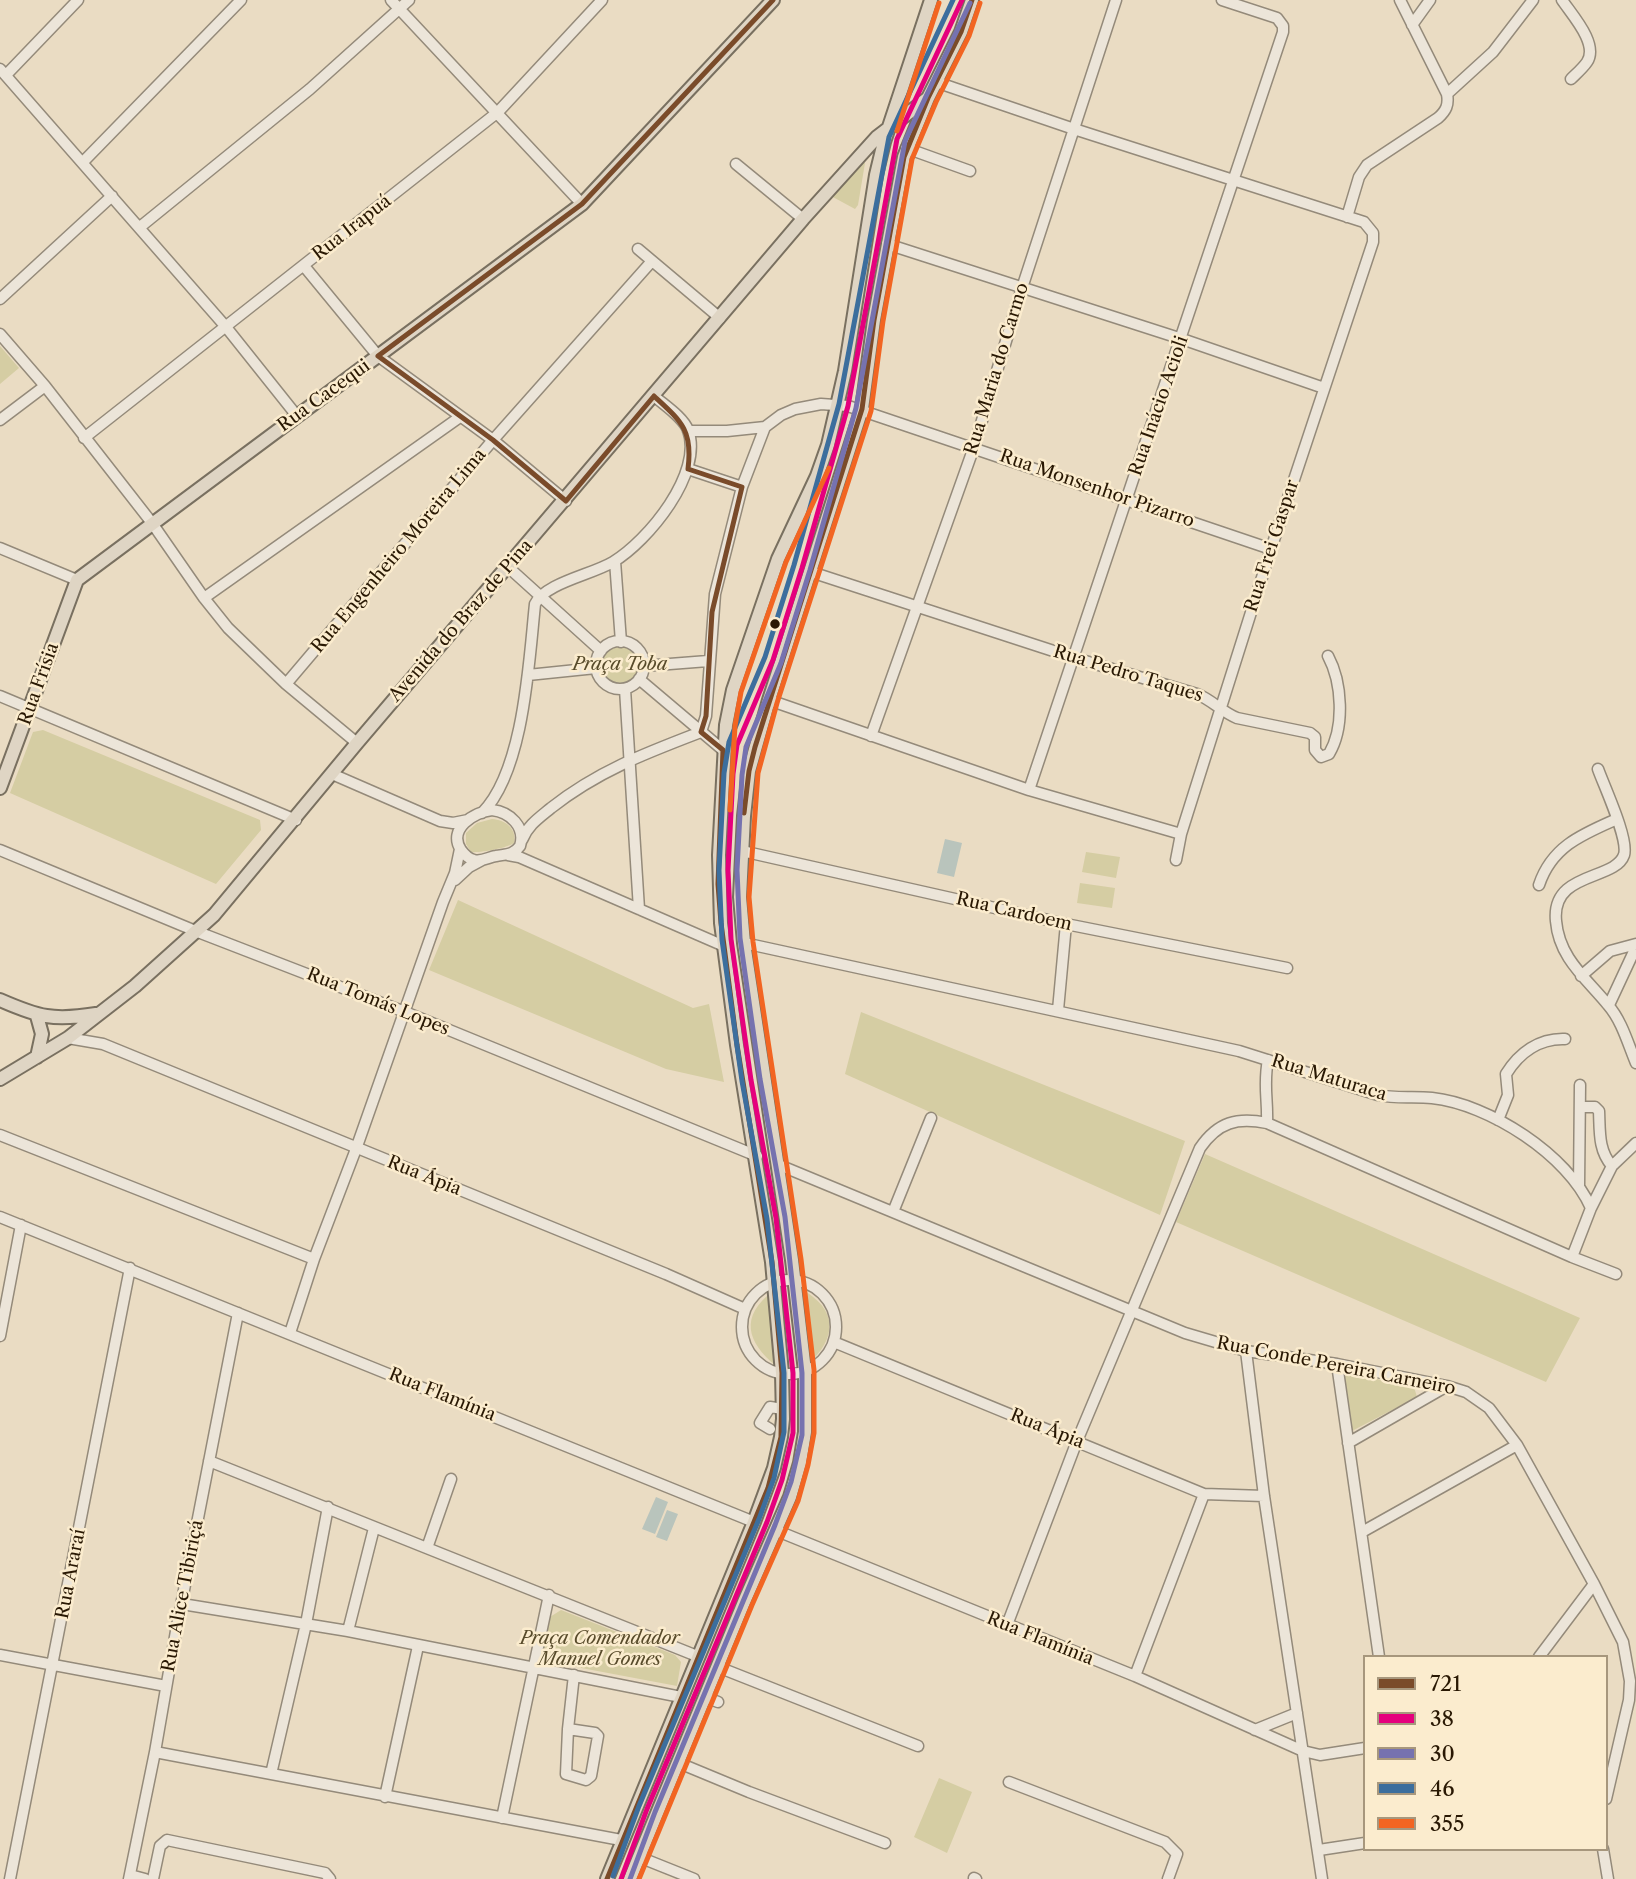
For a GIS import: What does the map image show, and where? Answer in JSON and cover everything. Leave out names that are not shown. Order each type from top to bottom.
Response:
[{"type":"main road","name":"Rua Cacequi","points":[[77,580],[582,204],[773,0]]},
{"type":"main road","name":"Avenida do Braz de Pina","points":[[890,126],[931,0]]},
{"type":"main road","name":"Avenida do Braz de Pina","points":[[0,1079],[68,1038],[198,932],[296,820],[357,743],[566,501],[803,219],[869,145],[928,98],[961,32],[972,0]]},
{"type":"main road","points":[[631,1879],[679,1763],[712,1700],[718,1667],[790,1497],[802,1454],[806,1415],[805,1371],[779,1165],[744,943],[740,897],[749,771],[769,699],[862,409],[901,168],[906,148],[928,98]]},
{"type":"main road","points":[[607,1879],[754,1522],[776,1459],[783,1409],[774,1284],[757,1156],[737,1045],[718,884],[723,750],[729,708],[737,678],[778,559],[817,476],[838,405],[876,175],[890,126]]},
{"type":"main road","name":"Rua Frísia","points":[[0,788],[77,580]]},
{"type":"main road","points":[[0,1000],[37,1016],[73,1018],[100,1013]]},
{"type":"main road","points":[[37,1016],[42,1034],[37,1057]]},
{"type":"street","points":[[78,0],[3,72],[226,327],[297,416]]},
{"type":"street","points":[[83,162],[241,0]]},
{"type":"street","points":[[391,0],[582,204]]},
{"type":"street","points":[[140,227],[310,89],[409,0]]},
{"type":"street","name":"Rua Irapuá","points":[[84,438],[498,112],[603,0]]},
{"type":"street","name":"Rua Maria do Carmo","points":[[871,736],[974,447],[1022,288],[1116,0]]},
{"type":"street","name":"Rua Inácio Acioli","points":[[1028,790],[1182,339],[1283,32],[1281,22],[1271,16],[1222,0]]},
{"type":"street","points":[[936,82],[1347,217],[1363,170],[1444,113],[1448,102],[1447,94],[1401,0]]},
{"type":"street","points":[[1412,25],[1430,0]]},
{"type":"street","points":[[1447,94],[1493,52],[1533,0]]},
{"type":"street","points":[[1562,0],[1585,36],[1590,52],[1588,61],[1571,79]]},
{"type":"street","points":[[906,148],[970,171]]},
{"type":"street","points":[[736,164],[803,219]]},
{"type":"street","points":[[0,299],[112,195]]},
{"type":"street","name":"Rua Frei Gaspar","points":[[1176,860],[1181,834],[1220,708],[1373,242],[1373,233],[1368,224],[1347,217]]},
{"type":"street","points":[[887,244],[1324,388]]},
{"type":"street","points":[[638,249],[720,318]]},
{"type":"street","name":"Rua Engenheiro Moreira Lima","points":[[286,684],[493,440],[652,261]]},
{"type":"street","points":[[304,266],[378,356],[493,440],[566,501]]},
{"type":"street","points":[[0,334],[152,523],[204,598],[234,635],[286,684],[357,743]]},
{"type":"street","points":[[0,420],[44,386]]},
{"type":"street","points":[[531,862],[523,853],[520,831],[500,803],[500,789],[515,741],[528,675],[535,604],[546,590],[615,561],[653,525],[688,469],[691,457],[688,430],[654,396]]},
{"type":"street","name":"Rua Monsenhor Pizarro","points":[[688,430],[727,431],[765,427],[780,415],[821,404],[862,409],[1271,549]]},
{"type":"street","points":[[204,598],[460,417]]},
{"type":"street","points":[[701,732],[706,716],[715,594],[742,487],[765,427]]},
{"type":"street","points":[[688,469],[742,487]]},
{"type":"street","points":[[0,548],[77,580]]},
{"type":"street","points":[[615,561],[621,642]]},
{"type":"street","points":[[508,567],[601,651]]},
{"type":"street","name":"Rua Pedro Taques","points":[[811,572],[1074,658],[1197,694],[1237,718],[1310,733],[1315,737],[1317,753],[1321,757],[1326,756],[1334,744],[1340,701],[1339,680],[1328,656]]},
{"type":"street","points":[[621,642],[631,644],[637,649],[642,655],[644,666],[639,679],[633,685],[617,689],[606,685],[596,668],[601,651],[612,643],[621,642]]},
{"type":"street","points":[[644,666],[708,661]]},
{"type":"street","points":[[528,675],[596,668]]},
{"type":"street","points":[[639,679],[723,750]]},
{"type":"street","points":[[625,688],[639,909]]},
{"type":"street","points":[[0,696],[296,820]]},
{"type":"street","points":[[769,699],[1028,790],[1181,834]]},
{"type":"street","points":[[440,821],[472,859],[508,855],[516,851],[528,828],[586,783],[630,759],[701,732]]},
{"type":"street","points":[[1598,769],[1625,845],[1624,856],[1619,863],[1577,882],[1565,891],[1555,918],[1559,939],[1568,958],[1609,1005],[1636,1063]]},
{"type":"street","points":[[332,774],[440,821],[453,823],[468,820]]},
{"type":"street","points":[[482,813],[500,789]]},
{"type":"street","points":[[290,1333],[314,1259],[452,883],[460,827],[468,820],[492,810],[528,821],[543,815]]},
{"type":"street","points":[[1539,884],[1547,864],[1555,855],[1591,831],[1617,819]]},
{"type":"street","name":"Rua Tomás Lopes","points":[[0,850],[757,1156]]},
{"type":"street","name":"Rua Cardoem","points":[[742,851],[1066,924],[1287,968]]},
{"type":"street","points":[[508,855],[531,862],[724,946]]},
{"type":"street","points":[[452,883],[469,867],[482,860]]},
{"type":"street","points":[[1058,1010],[1066,924]]},
{"type":"street","name":"Rua Maturaca","points":[[744,943],[1239,1051],[1378,1095],[1393,1098],[1433,1098],[1498,1120],[1517,1130],[1535,1143],[1579,1187],[1591,1208]]},
{"type":"street","points":[[1581,976],[1610,951],[1636,946]]},
{"type":"street","points":[[1609,1005],[1636,946]]},
{"type":"street","points":[[89,1022],[92,1033],[103,1044]]},
{"type":"street","name":"Rua Ápia","points":[[68,1038],[103,1044],[666,1274],[745,1309]]},
{"type":"street","points":[[1498,1120],[1508,1095],[1508,1070],[1529,1049],[1542,1042],[1565,1039]]},
{"type":"street","points":[[1267,1123],[1264,1080],[1268,1060]]},
{"type":"street","points":[[1579,1187],[1580,1085]]},
{"type":"street","points":[[1580,1107],[1595,1107],[1599,1111],[1601,1145],[1606,1160],[1612,1166]]},
{"type":"street","points":[[893,1212],[931,1118]]},
{"type":"street","points":[[1007,1625],[1077,1441],[1200,1149],[1220,1128],[1246,1119],[1267,1123],[1616,1274]]},
{"type":"street","points":[[0,1135],[314,1259]]},
{"type":"street","points":[[1572,1256],[1591,1208],[1612,1166],[1636,1143]]},
{"type":"street","points":[[779,1165],[1132,1310]]},
{"type":"street","name":"Rua Flamínia","points":[[0,1217],[754,1522]]},
{"type":"street","points":[[0,1336],[21,1225]]},
{"type":"street","name":"Rua Araraí","points":[[10,1879],[130,1268]]},
{"type":"street","points":[[794,1281],[806,1284],[825,1297],[836,1319],[834,1342],[827,1355],[817,1365],[805,1371],[782,1373],[759,1365],[744,1346],[741,1333],[745,1309],[762,1289],[774,1284],[794,1281]]},
{"type":"street","name":"Rua Conde Pereira Carneiro","points":[[1132,1310],[1185,1333],[1246,1351],[1337,1364],[1447,1386],[1466,1392],[1489,1408],[1517,1445],[1623,1642],[1630,1681],[1629,1700],[1608,1790]]},
{"type":"street","name":"Rua Alice Tibiriçá","points":[[129,1877],[238,1313]]},
{"type":"street","name":"Rua Ápia","points":[[834,1342],[1204,1494],[1264,1496]]},
{"type":"street","points":[[1246,1351],[1264,1496],[1322,1879]]},
{"type":"street","points":[[1337,1364],[1379,1655]]},
{"type":"street","points":[[1348,1443],[1447,1386]]},
{"type":"street","points":[[771,1429],[760,1423],[770,1406],[783,1409]]},
{"type":"street","points":[[1362,1532],[1517,1445]]},
{"type":"street","points":[[209,1461],[697,1656]]},
{"type":"street","points":[[427,1548],[451,1479]]},
{"type":"street","points":[[1135,1676],[1204,1494]]},
{"type":"street","points":[[271,1774],[306,1624],[328,1507]]},
{"type":"street","points":[[348,1631],[374,1528]]},
{"type":"street","name":"Rua Flamínia","points":[[775,1530],[1135,1676],[1303,1751]]},
{"type":"street","points":[[1541,1655],[1594,1584]]},
{"type":"street","points":[[502,1818],[549,1595]]},
{"type":"street","points":[[182,1604],[348,1631],[681,1697]]},
{"type":"street","points":[[386,1797],[418,1646]]},
{"type":"street","points":[[0,1655],[166,1686]]},
{"type":"street","points":[[718,1667],[918,1746]]},
{"type":"street","points":[[568,1728],[595,1733],[598,1736],[591,1776],[586,1780],[566,1774],[568,1728],[574,1675]]},
{"type":"street","points":[[1255,1730],[1297,1713]]},
{"type":"street","points":[[1303,1751],[1320,1755],[1363,1748]]},
{"type":"street","points":[[155,1752],[621,1840]]},
{"type":"street","points":[[679,1763],[885,1843]]},
{"type":"street","points":[[1010,1782],[1159,1839],[1177,1854],[1168,1879]]},
{"type":"street","points":[[153,1879],[160,1846],[167,1840],[325,1873],[330,1879]]},
{"type":"street","points":[[1319,1850],[1363,1843]]},
{"type":"street","points":[[1603,1851],[1608,1879]]},
{"type":"street","points":[[639,1857],[694,1879]]},
{"type":"street","points":[[129,1877],[145,1879]]},
{"type":"green space","points":[[860,160],[865,163],[855,209],[831,196]]},
{"type":"green space","points":[[0,346],[19,368],[0,384]]},
{"type":"green space","name":"Praça Toba","points":[[620,647],[633,652],[638,665],[633,678],[620,683],[607,678],[602,665],[607,652]]},
{"type":"green space","points":[[43,730],[260,820],[261,830],[216,884],[10,793],[33,732]]},
{"type":"green space","points":[[492,819],[501,821],[512,829],[514,843],[493,850],[471,852],[466,844],[466,833],[477,823]]},
{"type":"green space","points":[[1086,852],[1120,857],[1116,878],[1082,872]]},
{"type":"green space","points":[[1080,883],[1115,888],[1112,908],[1077,903]]},
{"type":"green space","points":[[458,900],[693,1008],[709,1004],[724,1082],[666,1069],[429,970]]},
{"type":"green space","points":[[861,1012],[1185,1141],[1160,1215],[845,1074]]},
{"type":"green space","points":[[1205,1154],[1580,1318],[1546,1382],[1176,1222]]},
{"type":"green space","points":[[801,1289],[822,1306],[830,1324],[824,1345],[807,1365]]},
{"type":"green space","points":[[773,1291],[776,1366],[759,1348],[751,1329],[755,1310]]},
{"type":"green space","points":[[1349,1373],[1414,1387],[1417,1397],[1350,1432],[1341,1380]]},
{"type":"green space","name":"Praça Comendador Manuel Gomes","points":[[561,1610],[675,1655],[681,1662],[677,1686],[539,1660],[550,1617]]},
{"type":"green space","points":[[939,1778],[972,1792],[947,1853],[914,1837]]},
{"type":"shaded area","points":[[945,839],[962,843],[954,877],[937,873]]},
{"type":"shaded area","points":[[656,1497],[668,1502],[655,1534],[642,1529]]},
{"type":"shaded area","points":[[667,1510],[678,1514],[667,1541],[656,1537]]},
{"type":"transit line","name":"721","points":[[607,1879],[768,1488],[781,1437],[782,1373],[772,1262],[737,1045],[721,923],[718,884],[723,750],[701,732],[706,716],[712,612],[742,487],[688,469],[687,435],[678,420],[654,396],[566,501],[493,440],[378,356],[582,204],[773,0]]},
{"type":"transit line","name":"46","points":[[613,1876],[639,1806],[759,1519],[774,1478],[784,1432],[784,1373],[767,1219],[742,1081],[722,940],[719,870],[724,773],[729,742],[765,657],[794,565],[839,404],[889,137],[953,0]]},
{"type":"transit line","name":"38","points":[[621,1879],[647,1809],[767,1522],[782,1480],[793,1433],[793,1373],[776,1218],[751,1080],[731,939],[728,870],[733,774],[737,745],[773,660],[848,406],[897,139],[962,0]]},
{"type":"transit line","name":"721","points":[[744,813],[755,747],[862,409],[874,320],[904,157],[928,98],[961,32],[972,0]]},
{"type":"transit line","name":"355","points":[[897,131],[939,3]]},
{"type":"transit line","name":"30","points":[[630,1879],[655,1812],[775,1525],[791,1482],[802,1435],[802,1373],[785,1217],[760,1079],[740,938],[737,870],[742,775],[746,747],[781,663],[856,408],[905,141],[970,3]]},
{"type":"transit line","name":"355","points":[[639,1879],[798,1501],[814,1433],[814,1370],[801,1259],[753,942],[749,897],[758,773],[777,703],[871,411],[883,321],[912,159],[936,102],[969,36],[980,3]]},
{"type":"transit line","name":"355","points":[[730,810],[735,726],[741,692],[786,562],[829,468]]}]
